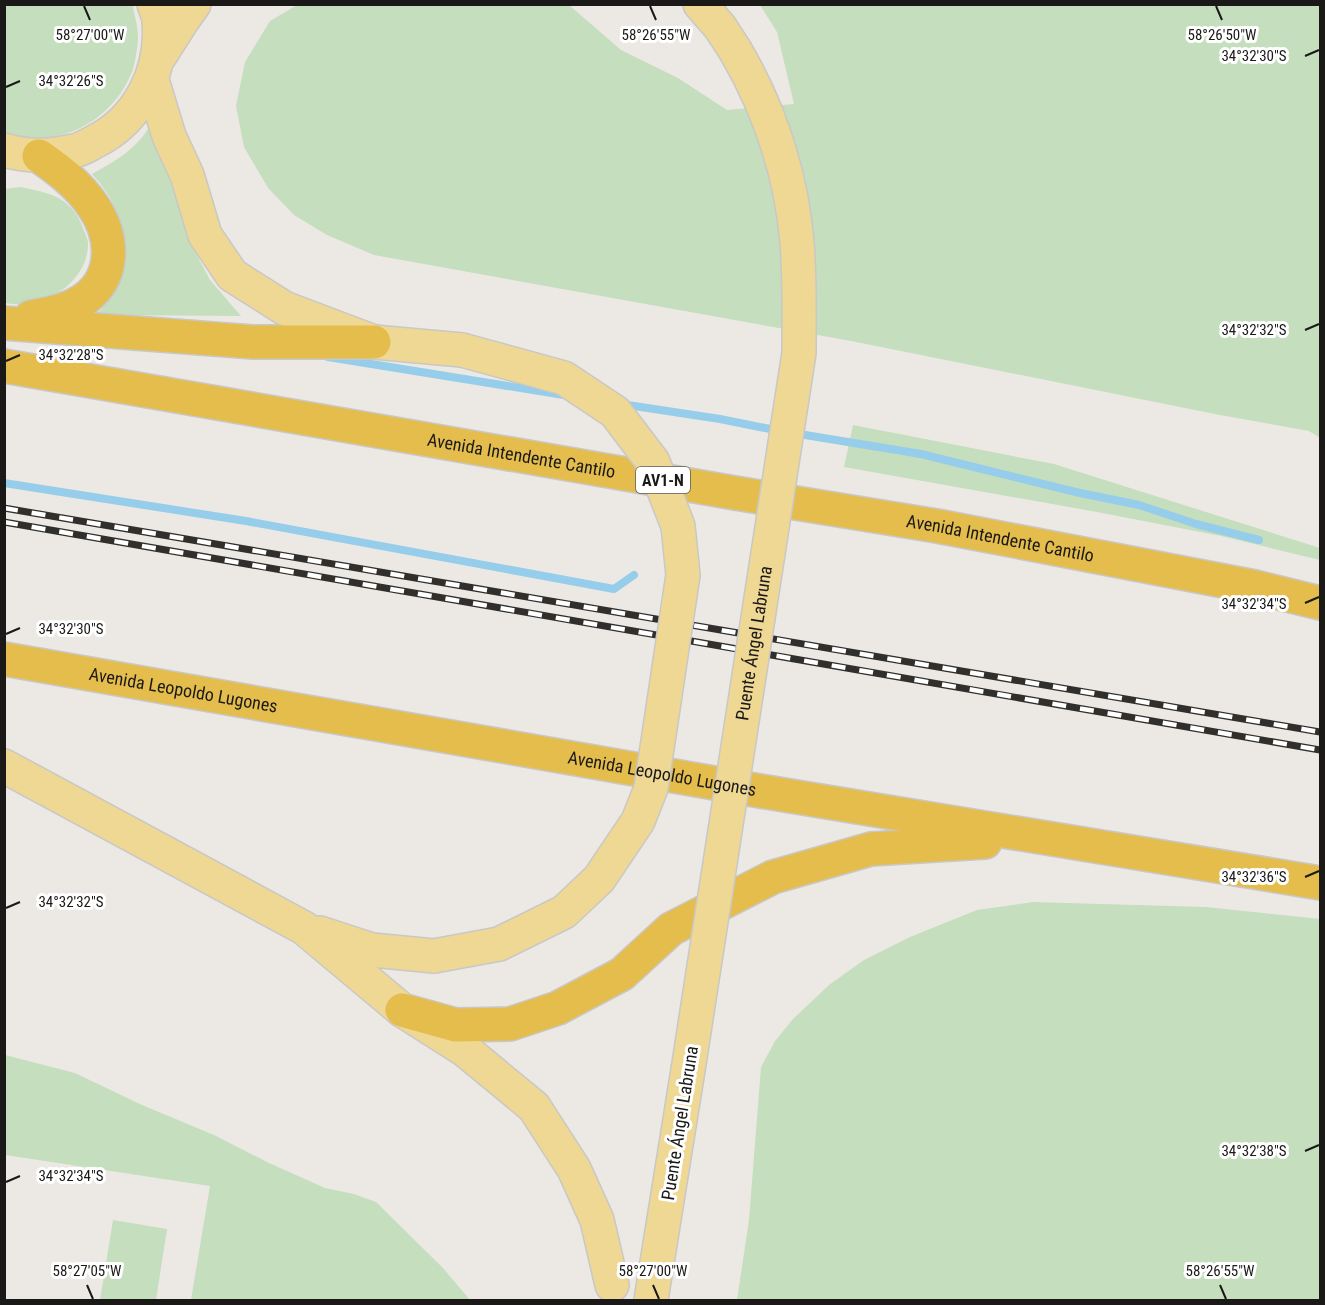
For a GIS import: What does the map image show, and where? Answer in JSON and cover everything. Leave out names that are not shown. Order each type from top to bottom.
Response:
[{"type":"highway","points":[[4,322],[71,307],[81,302],[100,282],[105,274],[108,261],[106,230],[93,204],[73,181],[39,156]]},
{"type":"highway","points":[[4,322],[253,342],[374,342]]},
{"type":"highway","name":"Avenida Intendente Cantilo","points":[[4,366],[936,526],[1255,587],[1320,603]]},
{"type":"highway","name":"Avenida Leopoldo Lugones","points":[[4,659],[760,791],[1320,883]]},
{"type":"highway","points":[[402,1010],[456,1025],[510,1024],[558,1008],[622,974],[671,929],[772,877],[872,849],[1041,838]]},
{"type":"main road","points":[[4,766],[304,928],[372,950],[434,956],[499,944],[564,912],[599,879],[638,821],[651,788],[683,575],[678,526],[653,462],[615,412],[564,378],[462,350],[374,342],[284,308],[232,275],[205,235],[186,175],[169,136],[155,69],[159,21],[154,4]]},
{"type":"main road","points":[[4,150],[39,156],[75,151],[107,135],[134,111],[155,69],[194,4]]},
{"type":"main road","name":"Puente Ángel Labruna","points":[[651,1300],[798,353],[800,299],[797,252],[790,193],[778,147],[763,102],[749,73],[720,27],[700,4]]},
{"type":"main road","points":[[304,928],[402,1010],[465,1050],[534,1107],[574,1169],[597,1220],[611,1292]]},
{"type":"main road","points":[[611,1292],[616,1229]]},
{"type":"green space","points":[[5,5],[133,5],[138,36],[134,65],[123,90],[111,105],[80,128],[62,135],[24,138],[5,133]]},
{"type":"green space","points":[[297,5],[569,5],[621,50],[678,78],[727,110],[794,104],[777,32],[760,5],[1320,5],[1320,438],[1309,431],[851,341],[374,255],[327,235],[294,215],[268,188],[244,147],[236,106],[245,62],[270,21]]},
{"type":"green space","points":[[151,124],[178,187],[191,244],[210,280],[241,316],[96,315],[112,296],[121,277],[125,246],[123,231],[112,201],[92,174],[133,147]]},
{"type":"green space","points":[[20,187],[51,195],[68,205],[80,222],[88,244],[83,266],[69,284],[50,297],[28,304],[5,303],[4,189]]},
{"type":"green space","points":[[853,425],[1054,464],[1320,548],[1320,560],[1221,536],[844,467]]},
{"type":"green space","points":[[1033,902],[1206,907],[1320,919],[1320,1300],[737,1300],[749,1220],[761,1067],[775,1041],[793,1019],[829,985],[864,960],[910,937],[977,910]]},
{"type":"green space","points":[[5,1055],[75,1073],[325,1188],[354,1194],[376,1202],[443,1268],[470,1300],[191,1300],[210,1186],[5,1155]]},
{"type":"green space","points":[[113,1220],[167,1229],[156,1300],[100,1300]]},
{"type":"waterway","points":[[328,357],[570,396]]},
{"type":"waterway","points":[[621,404],[780,431]]},
{"type":"waterway","points":[[793,433],[921,454],[1139,505],[1196,524],[1259,540]]},
{"type":"waterway","points":[[4,483],[246,521],[614,589],[634,575]]},
{"type":"railway","points":[[4,508],[1320,732]]},
{"type":"railway","points":[[4,522],[1320,750]]}]
